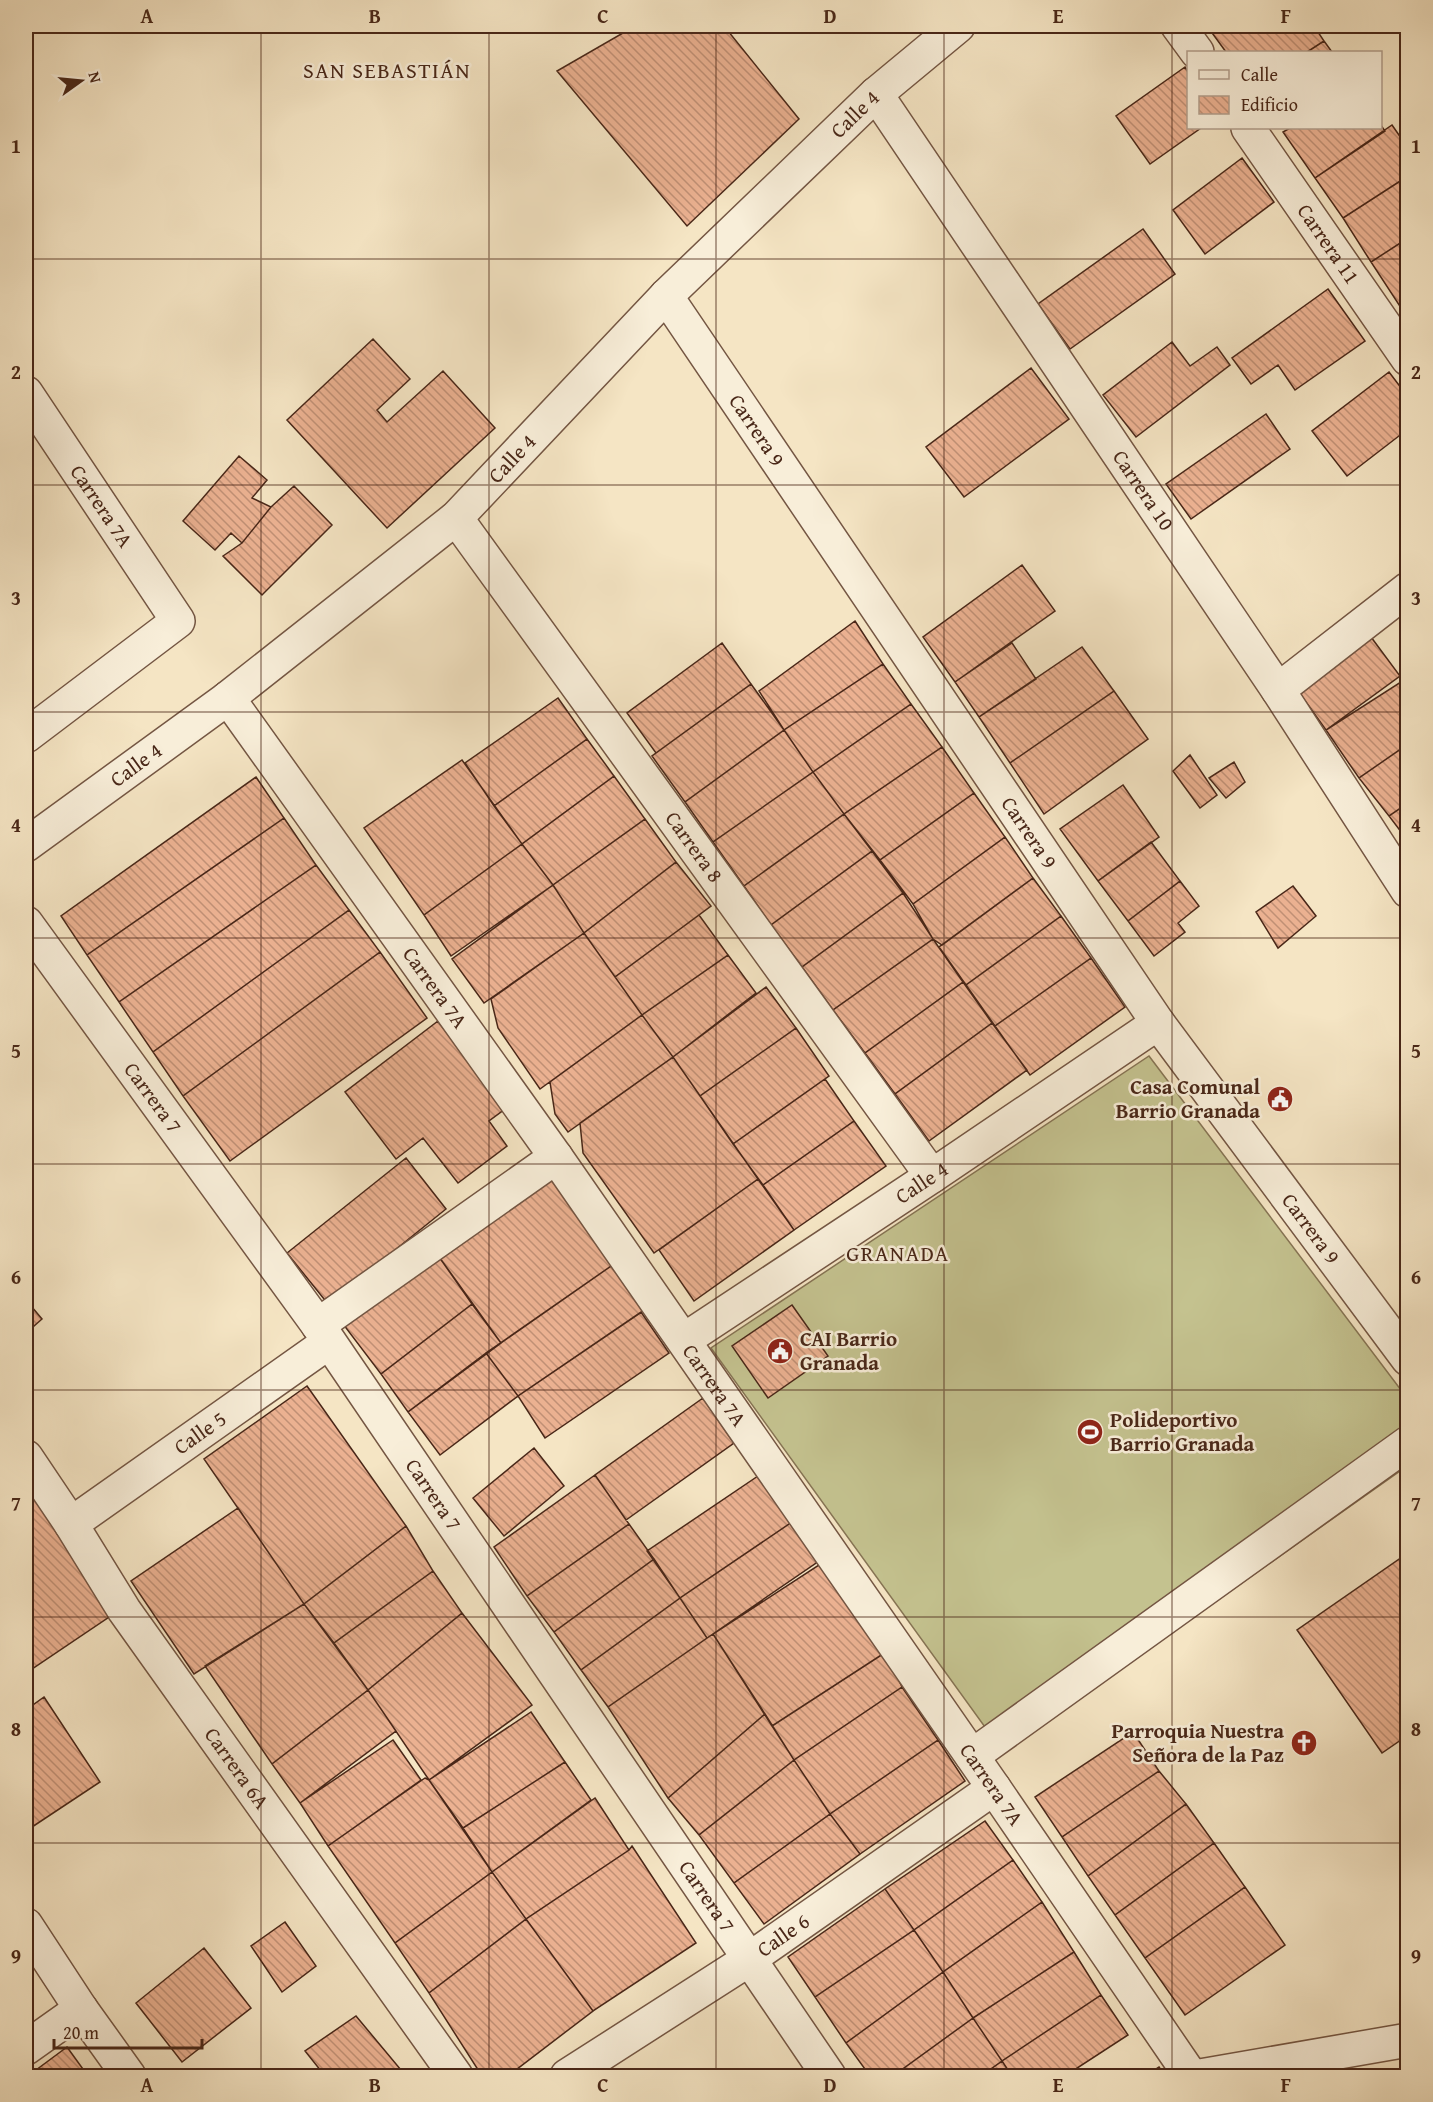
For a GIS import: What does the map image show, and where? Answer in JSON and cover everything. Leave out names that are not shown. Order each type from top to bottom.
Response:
[{"type":"street","name":"Calle 4","points":[[26,845],[228,698],[456,518],[666,296],[876,94],[958,26]]},
{"type":"street","points":[[1178,26],[1196,51]]},
{"type":"street","name":"Carrera 10","points":[[876,94],[1278,690],[1407,891]]},
{"type":"street","name":"Carrera 11","points":[[1249,129],[1407,359]]},
{"type":"street","name":"Carrera 9","points":[[666,296],[1158,1023],[1407,1359]]},
{"type":"street","name":"Carrera 7A","points":[[26,393],[178,621],[26,736]]},
{"type":"street","name":"Carrera 8","points":[[456,518],[932,1176]]},
{"type":"street","points":[[1278,690],[1407,589]]},
{"type":"street","name":"Carrera 7A","points":[[228,698],[684,1340],[1191,2076]]},
{"type":"street","name":"Carrera 7","points":[[26,923],[323,1333],[829,2076]]},
{"type":"street","name":"Calle 4","points":[[684,1340],[1158,1023]]},
{"type":"street","name":"Calle 5","points":[[71,1524],[556,1157]]},
{"type":"street","points":[[972,1756],[1407,1443]]},
{"type":"street","name":"Carrera 6A","points":[[26,1457],[124,1610],[456,2076]]},
{"type":"street","name":"Calle 6","points":[[567,2076],[748,1960],[994,1788]]},
{"type":"street","points":[[26,1925],[81,2009],[129,2076]]},
{"type":"street","points":[[26,2048],[81,2009]]},
{"type":"street","points":[[1200,2076],[1407,2040]]},
{"type":"shaded area","name":"Polideportivo Barrio Granada","points":[[1149,1056],[1407,1398],[1407,1466],[1003,1752],[711,1348]]},
{"type":"building","points":[[635,26],[724,26],[799,119],[687,226],[557,71]]},
{"type":"building","points":[[1207,26],[1314,26],[1324,41],[1309,51],[1225,51]]},
{"type":"building","points":[[1324,41],[1331,51],[1309,51]]},
{"type":"building","points":[[1185,67],[1187,70],[1187,129],[1200,129],[1150,164],[1116,116]]},
{"type":"building","points":[[1392,125],[1408,148],[1408,176],[1343,218],[1315,178]]},
{"type":"building","points":[[1382,127],[1385,131],[1315,178],[1283,132],[1288,129],[1382,129]]},
{"type":"building","points":[[1242,158],[1274,202],[1205,254],[1173,210]]},
{"type":"building","points":[[1408,176],[1408,238],[1371,262],[1343,218]]},
{"type":"building","points":[[1143,229],[1175,274],[1070,349],[1038,304]]},
{"type":"building","points":[[1408,238],[1408,312],[1405,314],[1371,262]]},
{"type":"building","points":[[1328,289],[1365,341],[1295,390],[1278,365],[1251,384],[1232,358]]},
{"type":"building","points":[[373,339],[410,379],[377,410],[387,422],[443,371],[495,428],[387,528],[287,420]]},
{"type":"building","points":[[1172,342],[1190,366],[1217,347],[1230,365],[1136,437],[1103,395]]},
{"type":"building","points":[[1031,368],[1069,419],[964,497],[926,447]]},
{"type":"building","points":[[1389,372],[1408,397],[1408,429],[1347,476],[1312,431]]},
{"type":"building","points":[[1266,414],[1290,449],[1191,519],[1166,484]]},
{"type":"building","points":[[239,456],[267,480],[252,498],[271,507],[242,543],[231,533],[215,550],[183,521]]},
{"type":"building","points":[[294,486],[332,525],[262,595],[223,556],[242,543],[271,507]]},
{"type":"building","points":[[1022,565],[1055,611],[955,682],[923,637]]},
{"type":"building","points":[[855,621],[883,664],[784,730],[759,691]]},
{"type":"building","points":[[1371,637],[1400,676],[1326,730],[1298,691]]},
{"type":"building","points":[[722,643],[751,684],[656,753],[627,713]]},
{"type":"building","points":[[1012,643],[1036,679],[979,717],[955,682]]},
{"type":"building","points":[[1082,647],[1114,691],[1010,763],[979,717]]},
{"type":"building","points":[[883,664],[911,704],[813,772],[784,730]]},
{"type":"building","points":[[1404,680],[1408,686],[1408,744],[1359,778],[1326,730]]},
{"type":"building","points":[[751,684],[784,730],[685,802],[652,756]]},
{"type":"building","points":[[1114,691],[1148,739],[1044,814],[1010,763]]},
{"type":"building","points":[[558,698],[587,739],[494,806],[465,763]]},
{"type":"building","points":[[911,704],[942,747],[844,814],[813,772]]},
{"type":"building","points":[[784,730],[813,772],[713,842],[685,802]]},
{"type":"building","points":[[587,739],[614,776],[522,844],[494,806]]},
{"type":"building","points":[[1408,744],[1408,803],[1389,816],[1359,778]]},
{"type":"building","points":[[942,747],[974,793],[880,860],[844,814]]},
{"type":"building","points":[[1190,755],[1217,795],[1200,808],[1173,771]]},
{"type":"building","points":[[462,760],[522,844],[424,915],[364,828]]},
{"type":"building","points":[[1234,762],[1245,782],[1226,798],[1209,778]]},
{"type":"building","points":[[813,772],[844,814],[744,886],[713,842]]},
{"type":"building","points":[[614,776],[645,819],[553,885],[522,844]]},
{"type":"building","points":[[256,777],[284,818],[87,955],[61,916]]},
{"type":"building","points":[[1123,785],[1159,837],[1098,881],[1060,829]]},
{"type":"building","points":[[974,793],[1005,837],[913,904],[880,860]]},
{"type":"building","points":[[1408,803],[1408,841],[1389,816]]},
{"type":"building","points":[[844,814],[872,851],[771,925],[744,886]]},
{"type":"building","points":[[284,818],[316,865],[119,1002],[87,955]]},
{"type":"building","points":[[645,819],[676,862],[584,933],[553,885]]},
{"type":"building","points":[[1005,837],[1033,878],[942,945],[933,939],[913,904]]},
{"type":"building","points":[[1151,842],[1180,881],[1128,921],[1098,881]]},
{"type":"building","points":[[522,844],[553,885],[451,956],[424,915]]},
{"type":"building","points":[[872,851],[903,893],[802,967],[771,925]]},
{"type":"building","points":[[676,862],[711,906],[615,977],[584,933]]},
{"type":"building","points":[[316,865],[349,910],[153,1052],[119,1002]]},
{"type":"building","points":[[1033,878],[1061,916],[966,985],[939,947]]},
{"type":"building","points":[[1180,881],[1199,906],[1178,923],[1185,932],[1154,956],[1128,921]]},
{"type":"building","points":[[553,885],[584,933],[484,1003],[452,959]]},
{"type":"building","points":[[1293,886],[1316,916],[1278,948],[1256,912]]},
{"type":"building","points":[[903,893],[933,939],[833,1010],[802,967]]},
{"type":"building","points":[[349,910],[380,952],[183,1096],[153,1052]]},
{"type":"building","points":[[699,915],[728,955],[642,1015],[615,977]]},
{"type":"building","points":[[1061,916],[1091,958],[995,1026],[966,985]]},
{"type":"building","points":[[584,933],[642,1015],[540,1089],[498,1028],[491,999]]},
{"type":"building","points":[[933,939],[963,982],[865,1053],[833,1010]]},
{"type":"building","points":[[380,952],[427,1018],[230,1161],[183,1096]]},
{"type":"building","points":[[728,955],[756,993],[673,1057],[642,1015]]},
{"type":"building","points":[[1091,958],[1125,1007],[1030,1075],[995,1026]]},
{"type":"building","points":[[963,982],[992,1023],[895,1094],[865,1053]]},
{"type":"building","points":[[766,987],[796,1028],[700,1096],[673,1057]]},
{"type":"building","points":[[642,1015],[673,1057],[568,1132],[555,1114],[550,1082]]},
{"type":"building","points":[[438,1021],[505,1109],[489,1121],[507,1146],[458,1183],[423,1138],[396,1159],[345,1092]]},
{"type":"building","points":[[992,1023],[1027,1070],[929,1141],[895,1094]]},
{"type":"building","points":[[796,1028],[829,1076],[733,1144],[700,1096]]},
{"type":"building","points":[[673,1057],[758,1179],[654,1253],[583,1153],[580,1123]]},
{"type":"building","points":[[825,1079],[854,1121],[763,1185],[733,1144]]},
{"type":"building","points":[[854,1121],[886,1166],[794,1230],[763,1185]]},
{"type":"building","points":[[406,1158],[446,1209],[328,1304],[287,1253]]},
{"type":"building","points":[[551,1175],[614,1264],[501,1343],[437,1254]]},
{"type":"building","points":[[758,1179],[794,1230],[694,1301],[659,1250]]},
{"type":"building","points":[[437,1254],[472,1304],[381,1374],[343,1324]]},
{"type":"building","points":[[614,1264],[646,1309],[518,1396],[486,1353]]},
{"type":"building","points":[[26,1300],[42,1319],[26,1333]]},
{"type":"building","points":[[472,1304],[501,1343],[408,1412],[381,1374]]},
{"type":"building","name":"CAI Barrio Granada","points":[[792,1305],[828,1356],[768,1398],[732,1346]]},
{"type":"building","points":[[641,1312],[669,1353],[545,1438],[518,1396]]},
{"type":"building","points":[[486,1353],[518,1396],[440,1455],[408,1412]]},
{"type":"building","points":[[307,1386],[406,1526],[304,1604],[204,1459]]},
{"type":"building","points":[[703,1398],[734,1443],[626,1520],[595,1475]]},
{"type":"building","points":[[534,1448],[564,1486],[504,1536],[473,1498]]},
{"type":"building","points":[[761,1474],[792,1522],[680,1598],[647,1551]]},
{"type":"building","points":[[595,1475],[629,1524],[527,1596],[494,1547]]},
{"type":"building","points":[[26,1481],[115,1613],[26,1673]]},
{"type":"building","points":[[238,1508],[304,1604],[194,1674],[131,1581]]},
{"type":"building","points":[[792,1522],[819,1561],[707,1638],[680,1598]]},
{"type":"building","points":[[629,1524],[654,1559],[554,1632],[527,1596]]},
{"type":"building","points":[[406,1526],[433,1571],[334,1643],[304,1604]]},
{"type":"building","points":[[1408,1553],[1408,1735],[1382,1753],[1297,1630]]},
{"type":"building","points":[[654,1559],[680,1598],[581,1670],[554,1632]]},
{"type":"building","points":[[825,1561],[886,1652],[772,1726],[713,1634]]},
{"type":"building","points":[[433,1571],[462,1613],[368,1690],[334,1643]]},
{"type":"building","points":[[680,1598],[707,1638],[608,1707],[581,1670]]},
{"type":"building","points":[[304,1604],[368,1690],[272,1764],[205,1666]]},
{"type":"building","points":[[462,1613],[532,1705],[429,1780],[368,1690]]},
{"type":"building","points":[[713,1634],[765,1714],[668,1798],[608,1707]]},
{"type":"building","points":[[886,1652],[902,1687],[794,1760],[772,1726]]},
{"type":"building","points":[[902,1687],[938,1740],[830,1814],[794,1760]]},
{"type":"building","points":[[368,1690],[396,1731],[300,1803],[272,1764]]},
{"type":"building","points":[[44,1697],[100,1782],[26,1831],[26,1710]]},
{"type":"building","points":[[531,1712],[565,1762],[463,1828],[429,1780]]},
{"type":"building","points":[[765,1714],[794,1760],[699,1835],[668,1798]]},
{"type":"building","points":[[1133,1732],[1159,1771],[1062,1837],[1035,1797]]},
{"type":"building","points":[[393,1740],[421,1780],[328,1846],[300,1803]]},
{"type":"building","points":[[938,1740],[965,1781],[860,1854],[830,1814]]},
{"type":"building","points":[[794,1760],[830,1814],[734,1883],[699,1835]]},
{"type":"building","points":[[565,1762],[591,1800],[492,1872],[463,1828]]},
{"type":"building","points":[[1159,1771],[1186,1804],[1088,1876],[1062,1837]]},
{"type":"building","points":[[425,1778],[429,1780],[492,1872],[395,1943],[328,1846]]},
{"type":"building","points":[[595,1798],[629,1850],[526,1919],[492,1872]]},
{"type":"building","points":[[1186,1804],[1214,1843],[1115,1915],[1088,1876]]},
{"type":"building","points":[[830,1814],[860,1854],[764,1924],[734,1883]]},
{"type":"building","points":[[985,1821],[1013,1860],[914,1930],[885,1889]]},
{"type":"building","points":[[1214,1843],[1245,1887],[1145,1958],[1115,1915]]},
{"type":"building","points":[[632,1846],[696,1943],[593,2011],[526,1919]]},
{"type":"building","points":[[1013,1860],[1042,1902],[943,1972],[914,1930]]},
{"type":"building","points":[[492,1872],[526,1919],[429,1993],[395,1943]]},
{"type":"building","points":[[1245,1887],[1285,1945],[1185,2015],[1145,1958]]},
{"type":"building","points":[[885,1889],[914,1930],[815,1997],[788,1957]]},
{"type":"building","points":[[1042,1902],[1074,1952],[973,2018],[943,1972]]},
{"type":"building","points":[[526,1919],[593,2011],[508,2076],[482,2076],[429,1993]]},
{"type":"building","points":[[285,1922],[316,1966],[282,1992],[251,1946]]},
{"type":"building","points":[[914,1930],[943,1972],[846,2043],[815,1997]]},
{"type":"building","points":[[204,1948],[251,2008],[182,2062],[136,2003]]},
{"type":"building","points":[[1074,1952],[1101,1995],[1002,2061],[973,2018]]},
{"type":"building","points":[[943,1972],[973,2018],[893,2076],[870,2076],[846,2043]]},
{"type":"building","points":[[1101,1995],[1128,2035],[1065,2076],[1012,2076],[1002,2061]]},
{"type":"building","points":[[356,2016],[406,2076],[325,2076],[305,2051]]},
{"type":"building","points":[[973,2018],[1002,2061],[981,2076],[893,2076]]},
{"type":"building","points":[[67,2047],[88,2076],[28,2076]]},
{"type":"building","points":[[1002,2061],[1012,2076],[981,2076]]},
{"type":"building","points":[[1159,2067],[1165,2076],[1145,2076]]},
{"type":"place","name":"Casa Comunal Barrio Granada","points":[[1280,1099]]},
{"type":"place","name":"CAI Barrio Granada","points":[[780,1351]]},
{"type":"place","name":"Polideportivo Barrio Granada","points":[[1090,1432]]},
{"type":"place","name":"Parroquia Nuestra Señora de la Paz","points":[[1304,1743]]},
{"type":"district","name":"SAN SEBASTIÁN","points":[[387,70]]},
{"type":"district","name":"GRANADA","points":[[898,1253]]}]
